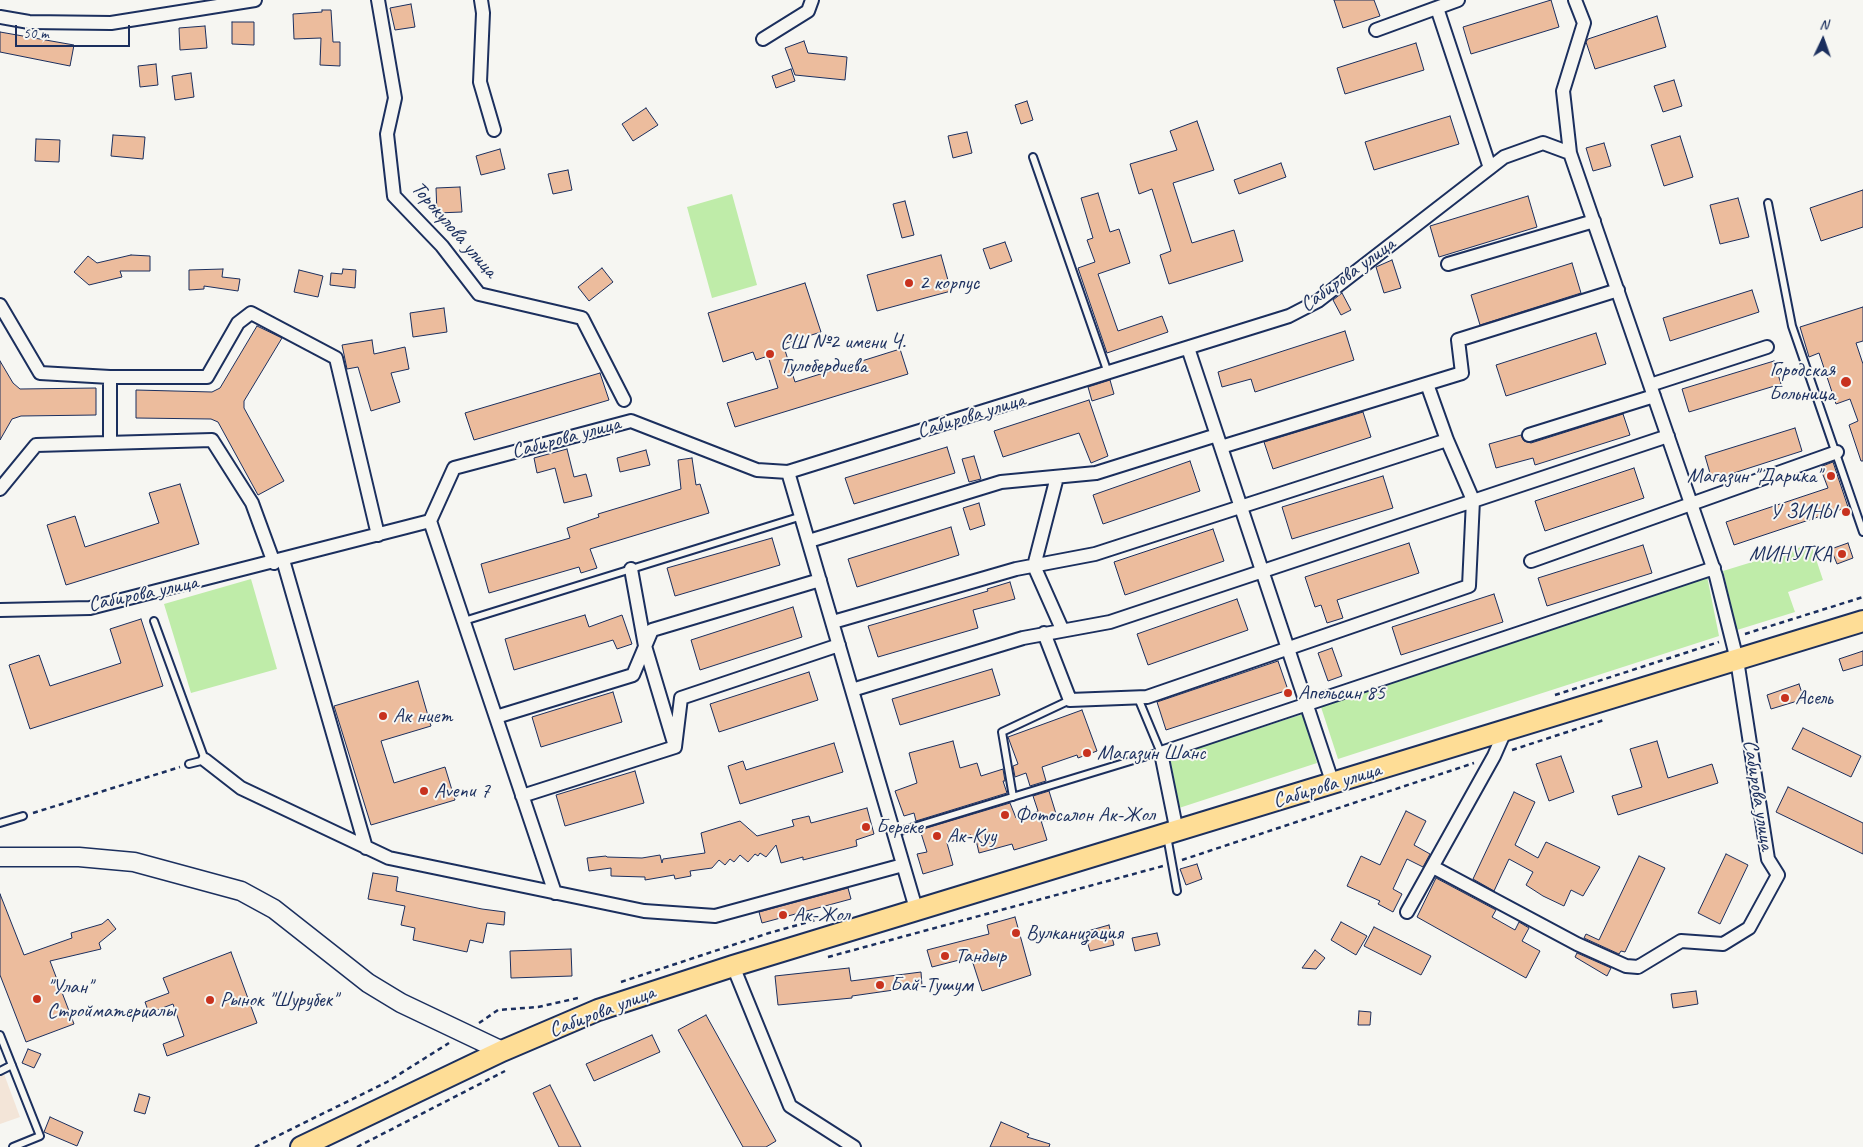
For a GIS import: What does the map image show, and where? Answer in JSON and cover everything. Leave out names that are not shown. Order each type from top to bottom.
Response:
[{"type":"highway","name":"Сабирова улица","points":[[301,1147],[506,1060],[598,1010],[733,966],[917,912],[1863,621]]},
{"type":"main road","points":[[0,857],[79,856],[134,862],[241,891],[274,909],[368,984],[506,1060]]},
{"type":"street","points":[[0,16],[29,22],[111,23],[255,0]]},
{"type":"street","name":"Торокулова улица","points":[[378,0],[395,98],[387,134],[394,196],[442,246],[479,294],[582,318],[624,400]]},
{"type":"street","points":[[482,0],[480,82],[494,130]]},
{"type":"street","points":[[764,39],[808,11],[812,0]]},
{"type":"street","points":[[1376,30],[1458,0]]},
{"type":"street","points":[[1570,153],[1563,91],[1584,23],[1575,0]]},
{"type":"street","points":[[1437,8],[1490,168]]},
{"type":"street","name":"Сабирова улица","points":[[0,610],[90,608],[278,562],[430,522],[454,468],[630,421],[757,470],[788,472],[1289,316],[1318,301],[1504,157],[1542,143],[1570,153],[1714,568],[1737,660],[1768,859],[1778,875],[1749,928],[1723,944],[1681,940],[1638,967],[1626,966],[1577,944],[1433,867]]},
{"type":"street","points":[[1448,264],[1594,221]]},
{"type":"street","points":[[809,541],[1001,482],[1096,472],[1219,441],[1427,384],[1462,373],[1458,340],[1618,290]]},
{"type":"street","points":[[0,305],[40,373],[110,377],[207,377],[238,323],[251,313],[336,358],[378,535]]},
{"type":"street","points":[[1529,436],[1767,347]]},
{"type":"street","points":[[1188,348],[1333,784]]},
{"type":"street","points":[[110,377],[110,443]]},
{"type":"street","points":[[1044,633],[1070,700],[1147,698],[1470,586],[1473,500],[1447,440],[1427,384]]},
{"type":"street","points":[[852,690],[1044,633],[1110,622],[1668,436]]},
{"type":"street","points":[[0,489],[36,445],[212,440],[252,503],[278,562],[366,848]]},
{"type":"street","points":[[832,622],[1034,566],[1095,554],[1447,440]]},
{"type":"street","points":[[1531,561],[1691,502],[1837,452]]},
{"type":"street","points":[[788,472],[917,912]]},
{"type":"street","points":[[1057,477],[1034,566],[1062,629]]},
{"type":"street","points":[[430,522],[555,892]]},
{"type":"street","points":[[1172,833],[1160,752],[1714,568]]},
{"type":"street","points":[[631,569],[645,646],[675,747]]},
{"type":"street","points":[[496,717],[633,675],[652,630],[820,580]]},
{"type":"street","points":[[675,747],[681,698],[839,645]]},
{"type":"street","points":[[1407,912],[1494,756],[1505,731]]},
{"type":"street","points":[[522,796],[675,747]]},
{"type":"street","points":[[205,760],[241,788],[389,858],[644,911],[715,916],[904,865]]},
{"type":"street","points":[[733,966],[790,1106],[854,1147]]},
{"type":"lane","points":[[1033,158],[1108,373]]},
{"type":"lane","points":[[1768,203],[1792,326],[1863,532]]},
{"type":"lane","points":[[464,621],[802,516]]},
{"type":"lane","points":[[154,620],[205,760],[189,764]]},
{"type":"lane","points":[[894,833],[1160,752],[1138,698]]},
{"type":"lane","points":[[1013,797],[1002,732],[1070,700]]},
{"type":"lane","points":[[0,823],[23,816]]},
{"type":"lane","points":[[1172,833],[1172,863],[1177,890]]},
{"type":"lane","points":[[0,1035],[40,1136],[13,1147]]},
{"type":"lane","points":[[0,1070],[12,1065]]},
{"type":"path","points":[[825,958],[1172,863],[1607,719]]},
{"type":"path","points":[[23,816],[189,764]]},
{"type":"path","points":[[357,1147],[506,1060]]},
{"type":"shaded area","points":[[4,1074],[20,1117],[0,1124],[0,1076]]},
{"type":"green space","points":[[732,194],[757,285],[712,298],[687,207]]},
{"type":"green space","points":[[1811,544],[1823,580],[1788,592],[1795,612],[1737,630],[1723,571]]},
{"type":"green space","points":[[1707,576],[1719,636],[1338,759],[1321,707]]},
{"type":"green space","points":[[251,579],[277,669],[191,693],[164,604]]},
{"type":"green space","points":[[1303,714],[1317,763],[1179,808],[1170,757]]},
{"type":"building","points":[[1334,0],[1374,0],[1380,16],[1343,28]]},
{"type":"building","points":[[1551,0],[1559,27],[1471,54],[1463,27]]},
{"type":"building","points":[[411,4],[415,27],[395,30],[390,8]]},
{"type":"building","points":[[322,10],[331,10],[333,42],[340,42],[340,66],[320,65],[321,38],[294,39],[293,14],[322,12]]},
{"type":"building","points":[[1657,16],[1666,47],[1595,69],[1586,42],[1588,39]]},
{"type":"building","points":[[232,22],[254,22],[254,45],[232,44]]},
{"type":"building","points":[[205,26],[207,48],[180,50],[179,28]]},
{"type":"building","points":[[0,32],[74,45],[70,66],[0,52]]},
{"type":"building","points":[[804,41],[808,53],[847,57],[845,80],[795,75],[785,48]]},
{"type":"building","points":[[1416,43],[1424,70],[1345,94],[1337,68]]},
{"type":"building","points":[[156,64],[158,85],[140,87],[138,66]]},
{"type":"building","points":[[791,69],[795,81],[776,88],[772,76]]},
{"type":"building","points":[[191,73],[194,97],[175,100],[172,76]]},
{"type":"building","points":[[1674,80],[1682,106],[1663,112],[1654,86]]},
{"type":"building","points":[[1027,101],[1033,120],[1021,124],[1015,105]]},
{"type":"building","points":[[646,108],[658,125],[633,141],[622,124]]},
{"type":"building","points":[[1450,116],[1459,144],[1374,170],[1365,142]]},
{"type":"building","points":[[1197,121],[1214,170],[1173,183],[1192,243],[1234,230],[1243,261],[1169,284],[1160,255],[1171,251],[1152,189],[1139,194],[1130,164],[1177,150],[1170,131]]},
{"type":"building","points":[[967,132],[972,153],[953,158],[948,136]]},
{"type":"building","points":[[113,135],[145,137],[143,159],[111,156]]},
{"type":"building","points":[[1680,136],[1693,177],[1664,186],[1651,145]]},
{"type":"building","points":[[36,139],[60,140],[59,162],[35,161]]},
{"type":"building","points":[[1604,143],[1611,166],[1593,171],[1586,148]]},
{"type":"building","points":[[500,149],[505,169],[481,175],[476,156]]},
{"type":"building","points":[[1281,163],[1286,177],[1239,194],[1234,180]]},
{"type":"building","points":[[568,170],[572,190],[553,194],[548,174]]},
{"type":"building","points":[[460,187],[462,212],[437,213],[436,188]]},
{"type":"building","points":[[1863,190],[1863,227],[1821,241],[1810,208]]},
{"type":"building","points":[[1098,193],[1110,232],[1119,229],[1130,263],[1098,274],[1118,331],[1162,316],[1168,332],[1107,353],[1078,268],[1095,262],[1087,240],[1093,238],[1081,198]]},
{"type":"building","points":[[1528,196],[1537,227],[1439,257],[1430,226]]},
{"type":"building","points":[[1738,198],[1749,237],[1720,244],[1710,205]]},
{"type":"building","points":[[905,201],[914,235],[902,238],[893,204]]},
{"type":"building","points":[[1005,242],[1012,261],[990,269],[983,249]]},
{"type":"building","points":[[131,255],[150,256],[150,271],[120,271],[122,277],[89,285],[74,272],[88,256],[97,263]]},
{"type":"building","name":"2 корпус","points":[[941,255],[951,291],[877,311],[867,275]]},
{"type":"building","points":[[1392,260],[1401,288],[1384,293],[1376,267]]},
{"type":"building","points":[[1572,263],[1581,293],[1480,325],[1471,295]]},
{"type":"building","points":[[602,268],[613,282],[589,301],[578,287]]},
{"type":"building","points":[[223,269],[222,277],[240,279],[238,291],[204,286],[204,289],[189,290],[189,270]]},
{"type":"building","points":[[343,269],[356,270],[355,288],[330,285],[331,273],[342,274]]},
{"type":"building","points":[[299,270],[323,276],[318,297],[294,292]]},
{"type":"building","name":"СШ №2 имени Ч. Тулобердиева","points":[[805,283],[821,332],[783,344],[795,382],[900,349],[908,374],[735,427],[727,403],[778,388],[768,356],[756,360],[753,352],[723,362],[708,313]]},
{"type":"building","points":[[1752,290],[1759,312],[1670,341],[1663,318]]},
{"type":"building","points":[[1342,293],[1351,310],[1341,315],[1333,300]]},
{"type":"building","name":"Городская Больница","points":[[1863,307],[1863,341],[1856,343],[1863,364],[1863,461],[1861,461],[1849,425],[1858,421],[1850,399],[1836,404],[1819,353],[1809,357],[1800,327]]},
{"type":"building","points":[[444,308],[447,332],[413,337],[410,313]]},
{"type":"building","points":[[257,326],[282,338],[244,401],[244,408],[284,481],[258,495],[218,422],[211,419],[136,418],[136,390],[212,392],[220,388]]},
{"type":"building","points":[[1345,331],[1354,360],[1255,392],[1251,379],[1222,387],[1218,372]]},
{"type":"building","points":[[1596,333],[1606,364],[1506,396],[1496,365]]},
{"type":"building","points":[[372,340],[374,354],[405,347],[409,369],[391,373],[400,402],[371,411],[358,367],[347,369],[342,345]]},
{"type":"building","points":[[0,361],[13,383],[20,389],[96,388],[96,415],[21,416],[12,419],[0,440]]},
{"type":"building","points":[[1774,361],[1781,384],[1689,412],[1682,389]]},
{"type":"building","points":[[600,373],[609,400],[474,440],[465,413]]},
{"type":"building","points":[[1110,380],[1114,394],[1092,401],[1088,387]]},
{"type":"building","points":[[1089,400],[1108,456],[1091,463],[1079,433],[1003,457],[994,431]]},
{"type":"building","points":[[1363,412],[1371,437],[1273,469],[1264,442]]},
{"type":"building","points":[[1623,414],[1630,435],[1535,465],[1533,458],[1496,468],[1489,444],[1521,435],[1524,441],[1531,443]]},
{"type":"building","points":[[1795,428],[1802,451],[1712,480],[1705,456]]},
{"type":"building","points":[[947,447],[955,473],[854,504],[845,478]]},
{"type":"building","points":[[567,449],[574,477],[586,474],[592,496],[564,503],[555,468],[537,473],[534,458]]},
{"type":"building","points":[[646,450],[650,465],[620,472],[617,458]]},
{"type":"building","points":[[974,456],[981,479],[969,482],[962,459]]},
{"type":"building","points":[[692,458],[696,485],[700,484],[709,513],[590,549],[597,568],[581,573],[579,567],[489,593],[481,564],[570,538],[567,528],[599,517],[598,514],[681,489],[678,460]]},
{"type":"building","points":[[1190,461],[1200,491],[1103,524],[1093,495]]},
{"type":"building","points":[[1833,462],[1848,507],[1734,545],[1726,522],[1828,488],[1820,467]]},
{"type":"building","points":[[1634,468],[1644,498],[1545,531],[1535,501]]},
{"type":"building","points":[[1383,476],[1393,508],[1292,539],[1282,507]]},
{"type":"building","points":[[180,484],[199,544],[66,585],[47,525],[75,516],[85,547],[159,523],[149,493]]},
{"type":"building","points":[[979,503],[985,525],[970,530],[963,508]]},
{"type":"building","points":[[951,527],[959,555],[857,587],[848,559]]},
{"type":"building","points":[[1213,529],[1224,561],[1125,595],[1114,562]]},
{"type":"building","points":[[772,538],[780,565],[675,596],[667,568]]},
{"type":"building","points":[[1409,543],[1419,573],[1337,600],[1343,618],[1327,623],[1321,605],[1315,607],[1305,577]]},
{"type":"building","name":"МИНУТКА","points":[[1848,543],[1853,558],[1837,564],[1831,549]]},
{"type":"building","points":[[1643,545],[1652,573],[1547,606],[1538,578]]},
{"type":"building","points":[[1010,582],[1015,599],[973,610],[978,628],[878,657],[868,626],[988,591],[987,589]]},
{"type":"building","points":[[1494,594],[1503,622],[1401,655],[1392,627]]},
{"type":"building","points":[[1237,599],[1248,630],[1148,665],[1137,634]]},
{"type":"building","points":[[793,607],[802,637],[700,670],[691,640]]},
{"type":"building","points":[[585,615],[589,627],[622,615],[632,644],[617,649],[613,640],[514,670],[505,639]]},
{"type":"building","points":[[141,619],[163,686],[30,729],[9,665],[39,655],[50,686],[121,663],[110,629]]},
{"type":"building","points":[[1332,648],[1342,676],[1328,681],[1318,653]]},
{"type":"building","points":[[1863,651],[1863,665],[1843,671],[1839,659]]},
{"type":"building","points":[[1278,661],[1288,690],[1166,730],[1157,702]]},
{"type":"building","points":[[992,669],[1000,695],[900,725],[892,699]]},
{"type":"building","points":[[809,672],[818,700],[719,732],[710,704]]},
{"type":"building","points":[[418,681],[431,726],[381,741],[394,783],[445,767],[455,800],[371,825],[334,706]]},
{"type":"building","points":[[1799,684],[1804,699],[1771,709],[1767,695]]},
{"type":"building","points":[[613,692],[622,722],[541,747],[532,717]]},
{"type":"building","points":[[1082,710],[1097,751],[1078,758],[1077,755],[1042,767],[1046,781],[1030,786],[1026,773],[1015,777],[1013,766],[1018,764],[1008,737]]},
{"type":"building","points":[[1803,728],[1861,756],[1851,777],[1792,749]]},
{"type":"building","points":[[953,741],[960,768],[977,763],[981,776],[1003,769],[1005,781],[1003,781],[1007,793],[916,821],[914,813],[904,816],[895,791],[917,783],[909,753]]},
{"type":"building","points":[[1657,741],[1668,778],[1712,764],[1718,783],[1618,815],[1612,796],[1642,787],[1630,749]]},
{"type":"building","points":[[834,743],[843,772],[740,804],[728,766],[743,761],[746,770]]},
{"type":"building","points":[[1561,756],[1574,792],[1549,801],[1536,764]]},
{"type":"building","points":[[635,771],[644,803],[565,826],[556,795]]},
{"type":"building","points":[[1788,787],[1863,823],[1863,854],[1776,812]]},
{"type":"building","points":[[1049,791],[1057,817],[1041,822],[1047,840],[1014,850],[1012,844],[979,853],[976,840],[973,841],[971,835],[947,843],[953,865],[923,874],[917,854],[927,852],[920,830],[1010,803],[1016,818],[1038,811],[1033,796]]},
{"type":"building","points":[[1514,792],[1535,802],[1515,845],[1538,858],[1546,842],[1600,867],[1583,896],[1571,890],[1564,906],[1543,896],[1526,885],[1533,872],[1509,859],[1494,891],[1473,879]]},
{"type":"building","points":[[867,808],[874,834],[856,840],[857,846],[803,860],[803,857],[781,863],[776,845],[766,857],[760,853],[758,856],[755,854],[748,862],[740,855],[734,862],[730,859],[725,865],[719,860],[712,868],[690,871],[691,876],[675,879],[674,875],[645,880],[645,877],[611,876],[611,868],[589,871],[587,858],[606,856],[642,858],[660,855],[662,863],[663,859],[705,853],[701,833],[740,821],[757,836],[794,826],[792,820],[809,816],[811,823]]},
{"type":"building","points":[[1406,811],[1426,821],[1414,845],[1430,854],[1423,867],[1407,859],[1393,889],[1402,894],[1393,912],[1378,904],[1380,901],[1347,886],[1361,856],[1380,865]]},
{"type":"building","points":[[1726,854],[1748,865],[1720,924],[1698,913]]},
{"type":"building","points":[[1639,856],[1665,868],[1625,952],[1621,951],[1619,954],[1584,938],[1586,934],[1599,940]]},
{"type":"building","points":[[1197,864],[1202,879],[1186,885],[1180,869]]},
{"type":"building","points":[[373,873],[398,877],[396,891],[505,912],[504,925],[487,923],[483,943],[470,940],[467,952],[413,940],[415,928],[401,925],[405,906],[368,899]]},
{"type":"building","points":[[1436,878],[1496,910],[1492,917],[1515,930],[1519,922],[1529,928],[1522,941],[1540,951],[1526,978],[1417,917]]},
{"type":"building","points":[[848,888],[851,899],[762,923],[759,912]]},
{"type":"building","name":"\"Улан\" Стройматериалы","points":[[0,894],[24,955],[72,938],[71,933],[102,924],[108,919],[116,929],[99,943],[101,949],[50,961],[74,1024],[26,1042],[0,975]]},
{"type":"building","points":[[1015,917],[1031,975],[982,991],[971,957],[932,967],[927,950],[989,934],[987,925]]},
{"type":"building","points":[[1341,922],[1367,936],[1356,955],[1331,940]]},
{"type":"building","points":[[1109,925],[1114,945],[1090,951],[1084,932]]},
{"type":"building","points":[[1374,927],[1431,956],[1421,975],[1364,946]]},
{"type":"building","points":[[1157,933],[1160,945],[1135,951],[1132,938]]},
{"type":"building","points":[[571,949],[572,976],[511,978],[510,951]]},
{"type":"building","points":[[1315,950],[1325,958],[1316,969],[1302,968]]},
{"type":"building","name":"Рынок \"Шурубек\"","points":[[231,952],[257,1023],[167,1056],[163,1044],[184,1036],[173,1004],[149,1013],[145,1002],[169,993],[163,978]]},
{"type":"building","points":[[1577,953],[1611,968],[1607,976],[1575,957]]},
{"type":"building","points":[[849,968],[851,981],[921,972],[922,986],[852,996],[852,998],[778,1005],[775,976]]},
{"type":"building","points":[[1696,991],[1698,1004],[1673,1008],[1671,994]]},
{"type":"building","points":[[1359,1011],[1371,1012],[1370,1025],[1358,1025]]},
{"type":"building","points":[[706,1015],[776,1141],[766,1147],[743,1147],[678,1030]]},
{"type":"building","points":[[652,1035],[660,1052],[594,1081],[586,1064]]},
{"type":"building","points":[[28,1049],[41,1054],[34,1068],[22,1063]]},
{"type":"building","points":[[550,1085],[581,1147],[559,1147],[533,1093]]},
{"type":"building","points":[[139,1094],[150,1097],[145,1114],[134,1111]]},
{"type":"building","points":[[50,1117],[83,1132],[77,1146],[44,1132]]},
{"type":"building","points":[[1001,1122],[1029,1134],[1027,1137],[1050,1144],[1049,1147],[990,1147]]},
{"type":"place","name":"2 корпус","points":[[909,283]]},
{"type":"place","name":"СШ №2 имени Ч. Тулобердиева","points":[[770,354]]},
{"type":"place","name":"Городская Больница","points":[[1846,382]]},
{"type":"place","name":"Магазин \"Дарика\"","points":[[1831,476]]},
{"type":"place","name":"У ЗИНЫ","points":[[1846,512]]},
{"type":"place","name":"МИНУТКА","points":[[1842,554]]},
{"type":"place","name":"Апельсин 85","points":[[1288,693]]},
{"type":"place","name":"Асель","points":[[1785,698]]},
{"type":"place","name":"Ак ниет","points":[[383,716]]},
{"type":"place","name":"Магазин Шанс","points":[[1087,753]]},
{"type":"place","name":"Avenu 7","points":[[424,791]]},
{"type":"place","name":"Фотосалон Ак-Жол","points":[[1005,815]]},
{"type":"place","name":"Береке","points":[[866,827]]},
{"type":"place","name":"Ак-Куу","points":[[937,836]]},
{"type":"place","name":"Ак-Жол","points":[[783,915]]},
{"type":"place","name":"Вулканизация","points":[[1016,933]]},
{"type":"place","name":"Тандыр","points":[[945,956]]},
{"type":"place","name":"Бай-Тушум","points":[[880,985]]},
{"type":"place","name":"\"Улан\" Стройматериалы","points":[[37,999]]},
{"type":"place","name":"Рынок \"Шурубек\"","points":[[210,1000]]}]
